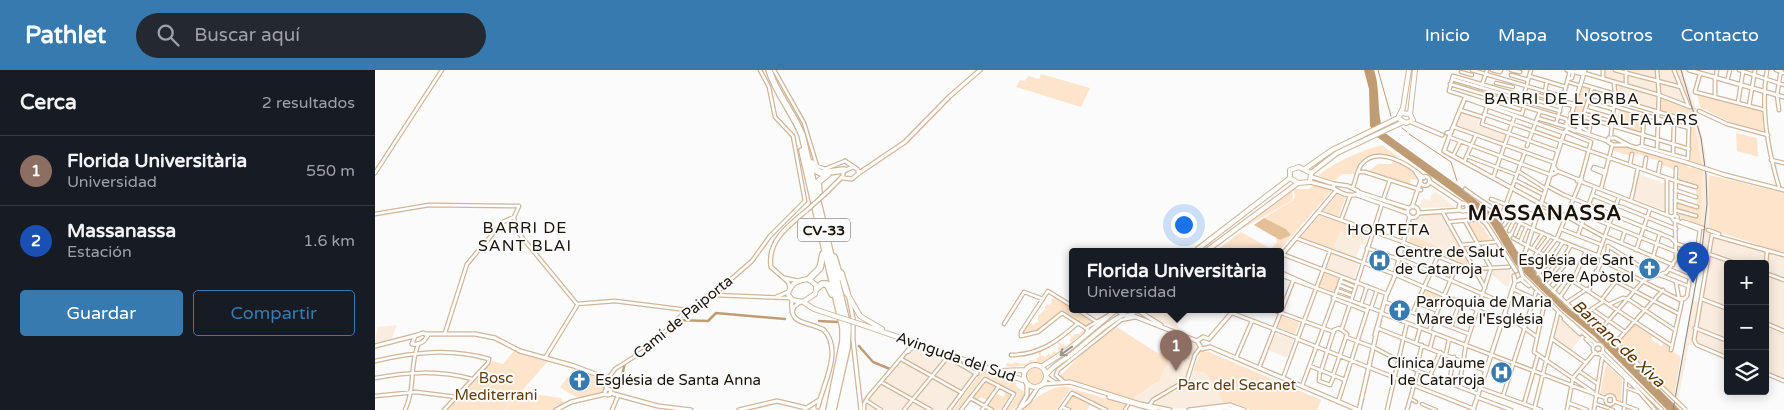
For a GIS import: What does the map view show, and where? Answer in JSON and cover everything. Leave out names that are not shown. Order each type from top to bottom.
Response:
[{"type":"highway","name":"CV-33","points":[[767,70],[802,135],[846,314],[847,341],[829,410]]},
{"type":"highway","name":"CV-33","points":[[767,70],[770,84],[796,128],[841,315],[843,342],[833,410]]},
{"type":"highway","points":[[784,100],[801,126],[821,194]]},
{"type":"highway","points":[[809,157],[815,170],[822,174],[843,172]]},
{"type":"highway","points":[[833,172],[818,182],[851,320],[847,359],[841,363]]},
{"type":"highway","points":[[809,279],[814,277],[821,267],[824,247]]},
{"type":"highway","points":[[835,257],[847,293]]},
{"type":"highway","points":[[817,288],[825,284],[829,285],[831,291],[841,334],[841,363]]},
{"type":"main road","points":[[1298,183],[1290,178],[1289,172],[1293,168],[1305,169],[1332,150],[1398,118],[1401,112],[1409,70]]},
{"type":"main road","points":[[1210,248],[1298,183],[1310,182],[1311,175],[1332,156],[1403,122],[1412,120],[1409,110],[1415,70]]},
{"type":"main road","points":[[1401,112],[1410,114]]},
{"type":"main road","points":[[1398,118],[1403,122]]},
{"type":"main road","points":[[1305,169],[1311,175]]},
{"type":"main road","points":[[1199,248],[1290,178]]},
{"type":"main road","points":[[812,297],[801,302],[791,299],[789,289],[798,280],[809,279],[814,282],[817,288],[812,297],[813,306],[820,311]]},
{"type":"main road","points":[[847,293],[854,309],[863,319],[902,338]]},
{"type":"main road","name":"Avinguda del Sud","points":[[801,302],[820,311],[889,334],[948,357],[1023,380]]},
{"type":"main road","points":[[1113,313],[1086,331],[1069,349],[1041,367],[1031,366],[1025,370],[1023,380],[1027,385],[1038,387],[1043,384],[1051,369],[1101,329],[1123,315],[1131,315]]},
{"type":"main road","name":"Avinguda del Sud","points":[[889,334],[996,369],[1011,372],[1025,370]]},
{"type":"main road","points":[[908,351],[914,345],[927,348]]},
{"type":"main road","points":[[1041,367],[1047,376]]},
{"type":"street","points":[[375,173],[442,70]]},
{"type":"street","name":"Camí de Paiporta","points":[[605,383],[615,369],[648,348],[687,310],[713,295],[755,258],[770,236],[805,200],[793,136],[775,117],[769,87],[760,70]]},
{"type":"street","points":[[774,70],[805,126],[817,166],[821,170],[827,170],[838,162],[845,162],[857,169],[867,168]]},
{"type":"street","points":[[773,298],[789,289],[783,278],[771,267],[770,249],[777,237],[821,194],[846,179],[854,178],[905,142],[949,97],[980,70]]},
{"type":"street","points":[[1472,70],[1564,97]]},
{"type":"street","points":[[1477,100],[1487,70]]},
{"type":"street","points":[[1492,70],[1500,71]]},
{"type":"street","points":[[1511,70],[1520,71],[1518,78]]},
{"type":"street","points":[[1452,77],[1449,91],[1466,98],[1522,114],[1523,100],[1531,70]]},
{"type":"street","points":[[1556,124],[1569,81],[1572,78],[1571,70],[1584,72],[1659,95],[1689,108],[1690,106],[1674,70]]},
{"type":"street","points":[[1603,70],[1603,79]]},
{"type":"street","points":[[1615,70],[1681,87]]},
{"type":"street","points":[[1657,70],[1659,95],[1657,150]]},
{"type":"street","points":[[1685,70],[1701,72]]},
{"type":"street","points":[[1689,70],[1784,97]]},
{"type":"street","points":[[1693,70],[1715,77]]},
{"type":"street","points":[[1715,97],[1717,70]]},
{"type":"street","points":[[1727,80],[1729,70]]},
{"type":"street","points":[[1739,70],[1784,85]]},
{"type":"street","points":[[1749,106],[1755,70]]},
{"type":"street","points":[[1767,70],[1763,91],[1767,136],[1771,160],[1779,187]]},
{"type":"street","points":[[1776,70],[1782,71],[1777,95],[1779,110]]},
{"type":"street","points":[[1738,103],[1743,71]]},
{"type":"street","points":[[1461,72],[1472,75]]},
{"type":"street","points":[[1237,313],[1473,409],[1479,396],[1517,273],[1554,170],[1584,72]]},
{"type":"street","points":[[1626,72],[1626,85]]},
{"type":"street","points":[[1701,72],[1695,92],[1765,110]]},
{"type":"street","points":[[1511,76],[1528,80]]},
{"type":"street","points":[[1529,76],[1567,87]]},
{"type":"street","points":[[1452,77],[1561,107]]},
{"type":"street","points":[[1452,77],[1481,88],[1560,111]]},
{"type":"street","points":[[1545,91],[1547,81]]},
{"type":"street","points":[[1569,81],[1578,85]]},
{"type":"street","points":[[1496,82],[1513,87]]},
{"type":"street","points":[[1601,188],[1609,158],[1615,94],[1614,82]]},
{"type":"street","points":[[1450,84],[1558,117],[1583,117],[1689,149]]},
{"type":"street","points":[[1584,85],[1615,94]]},
{"type":"street","points":[[1459,94],[1461,88]]},
{"type":"street","points":[[1583,117],[1593,88]]},
{"type":"street","points":[[1471,91],[1460,110],[1454,127],[1447,136],[1444,151],[1605,237],[1673,265]]},
{"type":"street","points":[[1538,95],[1573,105]]},
{"type":"street","points":[[1590,95],[1689,121],[1689,149],[1686,161]]},
{"type":"street","points":[[1489,96],[1481,123],[1558,152]]},
{"type":"street","points":[[1466,98],[1477,100],[1515,116],[1591,141],[1580,181],[1557,239],[1535,267]]},
{"type":"street","points":[[1496,106],[1498,99]]},
{"type":"street","points":[[1505,108],[1507,101]]},
{"type":"street","points":[[1588,102],[1689,128]]},
{"type":"street","points":[[1514,111],[1516,104]]},
{"type":"street","points":[[1460,110],[1512,124],[1696,187]]},
{"type":"street","points":[[1585,110],[1613,118]]},
{"type":"street","points":[[1527,146],[1540,111]]},
{"type":"street","points":[[1699,111],[1735,128],[1767,136]]},
{"type":"street","points":[[1547,121],[1549,114]]},
{"type":"street","points":[[1585,114],[1611,121]]},
{"type":"street","points":[[1642,146],[1644,115]]},
{"type":"street","points":[[1493,178],[1515,116]]},
{"type":"street","points":[[1570,116],[1579,129],[1611,141],[1686,161],[1725,175],[1784,190]]},
{"type":"street","points":[[1537,118],[1572,130]]},
{"type":"street","points":[[1564,118],[1568,122],[1575,123]]},
{"type":"street","points":[[1523,128],[1526,119]]},
{"type":"street","points":[[1412,120],[1460,142],[1521,164],[1554,170]]},
{"type":"street","points":[[1565,133],[1579,129],[1589,132],[1591,120]]},
{"type":"street","points":[[1673,155],[1674,124]]},
{"type":"street","points":[[1454,127],[1525,152],[1554,170],[1673,217]]},
{"type":"street","points":[[1464,162],[1476,135]]},
{"type":"street","points":[[1611,141],[1620,143]]},
{"type":"street","points":[[1453,156],[1460,142]]},
{"type":"street","points":[[1632,146],[1642,146],[1657,150],[1686,161]]},
{"type":"street","points":[[1503,217],[1525,152]]},
{"type":"street","points":[[1629,165],[1632,154]]},
{"type":"street","points":[[1467,156],[1517,175]]},
{"type":"street","points":[[1353,187],[1360,168],[1368,160],[1380,157],[1397,159],[1408,165],[1428,184],[1463,204],[1465,209],[1487,225],[1517,273],[1594,344],[1602,356],[1633,385],[1655,410]]},
{"type":"street","points":[[1644,170],[1646,158]]},
{"type":"street","points":[[1771,160],[1784,163]]},
{"type":"street","points":[[832,187],[848,165],[845,162]]},
{"type":"street","points":[[1658,175],[1661,163]]},
{"type":"street","points":[[843,172],[853,167]]},
{"type":"street","points":[[1360,168],[1365,172]]},
{"type":"street","points":[[1594,168],[1605,172]]},
{"type":"street","points":[[1631,200],[1638,168]]},
{"type":"street","points":[[1673,217],[1675,210],[1676,168]]},
{"type":"street","points":[[857,169],[859,173]]},
{"type":"street","points":[[1518,171],[1547,188],[1660,233],[1671,238],[1676,243],[1698,250]]},
{"type":"street","points":[[843,172],[846,179]]},
{"type":"street","points":[[1359,172],[1365,172],[1420,190]]},
{"type":"street","points":[[1311,175],[1350,196],[1358,194],[1413,212],[1465,209]]},
{"type":"street","points":[[1667,178],[1667,214]]},
{"type":"street","points":[[1422,179],[1456,201],[1458,206],[1480,219],[1517,273],[1558,313],[1594,344],[1602,346],[1594,410]]},
{"type":"street","points":[[1200,348],[1206,349],[1210,347],[1358,410],[1381,313],[1422,179]]},
{"type":"street","points":[[1342,328],[1390,180]]},
{"type":"street","points":[[1515,180],[1544,195]]},
{"type":"street","points":[[1580,181],[1702,229],[1694,266],[1677,259]]},
{"type":"street","points":[[1310,182],[1334,188]]},
{"type":"street","points":[[1284,251],[1318,212],[1339,183],[1353,187],[1358,194]]},
{"type":"street","points":[[1420,190],[1428,184]]},
{"type":"street","points":[[1577,235],[1595,187]]},
{"type":"street","points":[[1465,188],[1503,217],[1598,255],[1608,264],[1681,299]]},
{"type":"street","points":[[1675,190],[1696,197]]},
{"type":"street","points":[[1341,220],[1350,196]]},
{"type":"street","points":[[1592,196],[1675,228]]},
{"type":"street","points":[[1598,255],[1619,197]]},
{"type":"street","points":[[1491,198],[1537,216]]},
{"type":"street","points":[[1675,200],[1697,206]]},
{"type":"street","points":[[1413,212],[1455,208],[1463,204]]},
{"type":"street","points":[[375,214],[429,205],[519,206],[514,217],[516,230],[578,304]]},
{"type":"street","points":[[1540,209],[1564,222]]},
{"type":"street","points":[[1636,250],[1650,209]]},
{"type":"street","points":[[1675,210],[1696,216]]},
{"type":"street","points":[[1442,211],[1485,288]]},
{"type":"street","points":[[1318,212],[1404,242],[1474,270],[1491,268],[1517,273]]},
{"type":"street","points":[[1585,215],[1677,252]]},
{"type":"street","points":[[445,333],[467,264],[503,222],[514,217]]},
{"type":"street","points":[[1504,225],[1509,218]]},
{"type":"street","points":[[1448,222],[1480,219]]},
{"type":"street","points":[[1459,387],[1465,345],[1491,268],[1465,220]]},
{"type":"street","points":[[1509,231],[1514,220]]},
{"type":"street","points":[[1667,272],[1673,265],[1677,252],[1675,228],[1677,220]]},
{"type":"street","points":[[1520,223],[1514,237],[1564,266],[1547,286]]},
{"type":"street","points":[[1520,242],[1527,226]]},
{"type":"street","points":[[1561,229],[1602,245]]},
{"type":"street","points":[[1708,230],[1784,255]]},
{"type":"street","points":[[1621,243],[1625,231]]},
{"type":"street","points":[[1533,249],[1543,233]]},
{"type":"street","points":[[1653,257],[1660,233]]},
{"type":"street","points":[[1724,356],[1695,344],[1695,328],[1702,299],[1711,238],[1714,234],[1772,252]]},
{"type":"street","points":[[1550,236],[1531,261],[1547,286],[1601,329],[1686,410]]},
{"type":"street","points":[[1295,238],[1394,274],[1503,321]]},
{"type":"street","points":[[1671,238],[1676,238]]},
{"type":"street","points":[[1608,264],[1608,246],[1611,239]]},
{"type":"street","points":[[1461,245],[1495,242]]},
{"type":"street","points":[[1539,274],[1563,242]]},
{"type":"street","points":[[1543,280],[1559,263],[1571,245]]},
{"type":"street","points":[[1608,246],[1656,275],[1688,286]]},
{"type":"street","points":[[1367,248],[1508,305]]},
{"type":"street","points":[[1283,378],[1330,251]]},
{"type":"street","points":[[1559,297],[1572,280],[1586,251]]},
{"type":"street","points":[[1766,260],[1767,252]]},
{"type":"street","points":[[1709,254],[1726,260]]},
{"type":"street","points":[[1284,256],[1387,294]]},
{"type":"street","points":[[1413,312],[1437,256]]},
{"type":"street","points":[[1602,259],[1607,258]]},
{"type":"street","points":[[1566,303],[1588,290],[1602,259]]},
{"type":"street","points":[[1429,331],[1457,264]]},
{"type":"street","points":[[1553,268],[1610,304],[1672,348],[1681,299],[1676,282]]},
{"type":"street","points":[[1596,271],[1679,314]]},
{"type":"street","points":[[1667,272],[1669,279]]},
{"type":"street","points":[[1601,329],[1644,281],[1656,275],[1667,272],[1690,278],[1687,295],[1681,299]]},
{"type":"street","points":[[1769,275],[1784,280]]},
{"type":"street","points":[[1284,276],[1316,288]]},
{"type":"street","points":[[1284,276],[1597,394]]},
{"type":"street","points":[[1553,291],[1566,276]]},
{"type":"street","points":[[1302,386],[1342,277]]},
{"type":"street","points":[[783,278],[798,280]]},
{"type":"street","points":[[1284,304],[1293,280]]},
{"type":"street","points":[[1340,281],[1353,286]]},
{"type":"street","points":[[1583,315],[1603,300],[1615,281]]},
{"type":"street","points":[[1339,285],[1351,290]]},
{"type":"street","points":[[1361,304],[1367,286]]},
{"type":"street","points":[[1513,289],[1533,298]]},
{"type":"street","points":[[1337,290],[1350,295]]},
{"type":"street","points":[[1338,402],[1357,341],[1377,290]]},
{"type":"street","points":[[1617,341],[1663,290]]},
{"type":"street","points":[[1679,291],[1687,295]]},
{"type":"street","points":[[1004,324],[1024,292],[1043,300]]},
{"type":"street","points":[[1069,304],[1048,292],[1021,332],[1021,336],[1025,337],[1040,331],[1062,313],[1078,323],[1086,331],[1104,317],[1111,315]]},
{"type":"street","points":[[1503,396],[1536,292]]},
{"type":"street","points":[[847,293],[853,313],[860,401],[863,410]]},
{"type":"street","points":[[713,295],[791,299],[791,313],[796,319],[823,329],[831,340],[830,364],[819,400],[819,409],[813,406]]},
{"type":"street","points":[[1610,304],[1623,298],[1675,330]]},
{"type":"street","points":[[1702,299],[1724,307]]},
{"type":"street","points":[[545,358],[578,304],[593,301],[687,310]]},
{"type":"street","points":[[1545,301],[1534,352],[1605,398],[1610,404],[1610,409],[1596,404]]},
{"type":"street","points":[[796,319],[793,309],[801,302]]},
{"type":"street","points":[[1351,302],[1361,304],[1369,309]]},
{"type":"street","points":[[1385,302],[1469,334]]},
{"type":"street","points":[[1451,327],[1460,302]]},
{"type":"street","points":[[1419,304],[1435,310]]},
{"type":"street","points":[[1592,308],[1625,332]]},
{"type":"street","points":[[1083,313],[1097,322]]},
{"type":"street","points":[[1140,313],[1164,327]]},
{"type":"street","points":[[1209,339],[1231,313]]},
{"type":"street","points":[[1259,368],[1281,313]]},
{"type":"street","points":[[1284,313],[1333,332]]},
{"type":"street","points":[[1534,409],[1558,313]]},
{"type":"street","points":[[1505,314],[1537,337]]},
{"type":"street","points":[[1131,315],[1197,342],[1200,348]]},
{"type":"street","points":[[1064,382],[1057,378],[1055,374],[1058,370],[1121,320],[1137,316]]},
{"type":"street","points":[[1236,358],[1252,320]]},
{"type":"street","points":[[1011,355],[1025,355],[1043,349],[1063,338],[1078,323]]},
{"type":"street","points":[[1387,410],[1407,323]]},
{"type":"street","points":[[1769,325],[1784,331]]},
{"type":"street","points":[[1337,328],[1342,328],[1346,331],[1346,337],[1331,385],[1317,379],[1333,332],[1337,328]]},
{"type":"street","points":[[1416,343],[1420,328]]},
{"type":"street","points":[[1695,328],[1724,339]]},
{"type":"street","points":[[1378,329],[1431,348],[1486,371]]},
{"type":"street","points":[[405,410],[412,392],[414,353],[418,345],[439,333]]},
{"type":"street","points":[[375,346],[427,334],[445,333],[487,336],[520,351],[585,370],[600,377],[609,391],[617,396],[658,406],[691,410]]},
{"type":"street","points":[[1431,348],[1434,333]]},
{"type":"street","points":[[427,334],[427,339]]},
{"type":"street","points":[[412,340],[417,335]]},
{"type":"street","points":[[1197,342],[1203,337],[1209,339]]},
{"type":"street","points":[[1346,337],[1374,346],[1417,371],[1511,410]]},
{"type":"street","points":[[405,338],[412,340]]},
{"type":"street","points":[[1209,339],[1210,347]]},
{"type":"street","points":[[1445,354],[1449,339]]},
{"type":"street","points":[[412,340],[413,345],[418,345]]},
{"type":"street","points":[[1552,340],[1586,362]]},
{"type":"street","points":[[1611,340],[1617,341]]},
{"type":"street","points":[[1617,341],[1619,347]]},
{"type":"street","points":[[1407,410],[1422,345]]},
{"type":"street","points":[[863,410],[864,404],[881,382],[908,351],[914,347],[948,357],[977,374]]},
{"type":"street","points":[[1153,409],[1153,400],[1187,380],[1200,348]]},
{"type":"street","points":[[375,361],[414,353],[452,352],[489,359],[488,363],[444,410]]},
{"type":"street","points":[[1430,376],[1440,352]]},
{"type":"street","points":[[1524,404],[1538,354]]},
{"type":"street","points":[[1567,410],[1573,378],[1586,362],[1602,356]]},
{"type":"street","points":[[1602,356],[1625,373],[1662,410]]},
{"type":"street","points":[[904,410],[948,357]]},
{"type":"street","points":[[1449,383],[1454,357]]},
{"type":"street","points":[[901,359],[962,393]]},
{"type":"street","points":[[1310,366],[1345,380]]},
{"type":"street","points":[[949,410],[981,367]]},
{"type":"street","points":[[1579,371],[1598,384]]},
{"type":"street","points":[[375,378],[413,372],[449,373],[472,379]]},
{"type":"street","points":[[1769,375],[1784,381]]},
{"type":"street","points":[[1047,376],[1055,383]]},
{"type":"street","points":[[1624,410],[1626,378]]},
{"type":"street","points":[[961,410],[985,379],[1014,395],[1004,410]]},
{"type":"street","points":[[881,382],[931,410]]},
{"type":"street","points":[[1043,384],[1064,382],[1081,385],[1126,402],[1153,409],[1170,410]]},
{"type":"street","points":[[1626,386],[1628,383],[1633,385]]},
{"type":"street","points":[[1018,410],[1027,395],[1027,385]]},
{"type":"street","points":[[982,410],[999,386]]},
{"type":"street","points":[[1626,386],[1638,392]]},
{"type":"street","points":[[1018,410],[1029,401],[1038,387]]},
{"type":"street","points":[[1480,388],[1541,410]]},
{"type":"street","points":[[556,410],[569,403],[605,394],[609,391]]},
{"type":"street","points":[[375,396],[412,392],[437,393],[456,398]]},
{"type":"street","points":[[1069,410],[1061,408],[1072,393],[1105,410]]},
{"type":"street","points":[[612,410],[617,396]]},
{"type":"street","points":[[1605,398],[1606,396],[1611,396],[1616,402],[1637,410]]},
{"type":"street","points":[[970,398],[992,410]]},
{"type":"street","points":[[1411,399],[1416,402]]},
{"type":"street","points":[[739,410],[777,401],[802,409],[813,406],[819,400]]},
{"type":"street","points":[[867,401],[881,410]]},
{"type":"street","points":[[1610,404],[1616,402]]},
{"type":"street","points":[[1569,403],[1587,410]]},
{"type":"street","points":[[1422,410],[1423,404],[1436,410]]},
{"type":"street","points":[[1125,410],[1128,405]]},
{"type":"street","points":[[1189,410],[1230,405],[1244,410]]},
{"type":"street","points":[[1207,410],[1226,408],[1237,410]]},
{"type":"shaded area","points":[[1364,70],[1374,70],[1380,120],[1385,133],[1463,189],[1491,213],[1501,223],[1517,251],[1530,262],[1544,284],[1569,309],[1595,327],[1615,345],[1680,410],[1667,410],[1595,337],[1563,311],[1515,264],[1483,214],[1377,137],[1370,126],[1369,89]]},
{"type":"shaded area","points":[[1604,70],[1626,73],[1626,70],[1683,70],[1696,109],[1705,150],[1709,188],[1708,231],[1784,257],[1784,382],[1769,376],[1769,260],[1724,260],[1724,358],[1689,344],[1677,405],[1674,402],[1692,299],[1698,302],[1705,257],[1700,255],[1704,227],[1701,226],[1703,170],[1693,112],[1692,108],[1659,95],[1604,79]]},
{"type":"shaded area","points":[[1615,84],[1658,96],[1657,110],[1615,99]]},
{"type":"shaded area","points":[[1462,111],[1480,117],[1478,124],[1504,133],[1506,135],[1503,144],[1456,126]]},
{"type":"shaded area","points":[[1638,174],[1666,184],[1666,211],[1632,198]]},
{"type":"shaded area","points":[[1436,192],[1455,207],[1419,208],[1422,198],[1430,201],[1431,195]]},
{"type":"shaded area","points":[[1441,213],[1458,244],[1446,250],[1411,234],[1415,219],[1420,218],[1422,214]]},
{"type":"shaded area","points":[[1264,218],[1286,229],[1291,235],[1280,240],[1254,225]]},
{"type":"shaded area","points":[[1348,224],[1369,232],[1365,245],[1361,244],[1356,258],[1333,250],[1340,230]]},
{"type":"shaded area","points":[[1332,253],[1359,263],[1354,279],[1326,269]]},
{"type":"shaded area","points":[[1508,268],[1511,278],[1508,288],[1492,275],[1493,269]]},
{"type":"shaded area","points":[[1151,313],[1187,313],[1177,325],[1178,329],[1150,317]]},
{"type":"shaded area","points":[[1558,317],[1581,337],[1571,351],[1554,339]]},
{"type":"shaded area","points":[[397,325],[391,340],[375,344],[377,327]]},
{"type":"shaded area","points":[[1276,333],[1294,339],[1287,358],[1269,350]]},
{"type":"shaded area","points":[[1183,337],[1195,343],[1197,349],[1186,380],[1145,402],[1132,400],[1157,383],[1175,348]]},
{"type":"shaded area","points":[[911,345],[982,369],[951,410],[863,410],[862,399]]},
{"type":"shaded area","points":[[1193,371],[1206,373],[1225,404],[1179,409],[1156,405],[1156,400],[1187,385],[1191,380]]},
{"type":"green space","points":[[1041,74],[1090,88],[1081,107],[1016,87],[1020,80],[1025,81],[1028,76],[1039,79]]},
{"type":"green space","points":[[1583,86],[1591,88],[1582,116],[1574,113]]},
{"type":"green space","points":[[1697,94],[1763,111],[1764,131],[1730,122],[1700,107]]},
{"type":"green space","points":[[1660,97],[1692,109],[1703,170],[1701,226],[1678,216],[1678,212],[1697,217],[1692,214],[1691,210],[1690,214],[1678,210],[1678,202],[1697,207],[1696,187],[1679,181],[1679,177],[1681,177],[1679,176],[1679,168],[1674,166],[1673,169],[1662,165],[1662,162],[1638,154],[1639,157],[1631,152],[1630,156],[1614,151],[1613,146],[1629,146],[1689,164],[1687,167],[1691,168],[1691,120],[1660,111]]},
{"type":"green space","points":[[1619,109],[1641,116],[1641,134],[1613,125],[1614,114],[1618,115]]},
{"type":"green space","points":[[1736,133],[1757,138],[1758,157],[1737,151]]},
{"type":"green space","points":[[1382,145],[1400,158],[1385,155],[1372,156],[1362,161],[1354,174],[1342,174],[1334,181],[1319,176],[1339,162]]},
{"type":"green space","points":[[1393,160],[1411,169],[1415,173],[1417,180],[1410,179],[1410,184],[1369,171],[1378,164],[1392,164]]},
{"type":"green space","points":[[1709,175],[1784,193],[1784,253],[1709,229]]},
{"type":"green space","points":[[1316,185],[1332,190],[1281,248],[1272,248],[1277,242],[1276,238],[1280,240],[1291,235],[1286,229],[1264,218],[1292,201],[1295,197],[1293,189],[1308,189]]},
{"type":"green space","points":[[1292,190],[1293,197],[1291,201],[1238,231]]},
{"type":"green space","points":[[1338,194],[1346,196],[1338,217],[1323,211]]},
{"type":"green space","points":[[1320,215],[1362,230],[1359,240],[1340,231],[1333,250],[1300,238]]},
{"type":"green space","points":[[1478,221],[1492,241],[1479,243],[1467,222]]},
{"type":"green space","points":[[1241,232],[1269,248],[1219,248]]},
{"type":"green space","points":[[1411,234],[1446,250],[1458,244],[1470,267],[1408,242]]},
{"type":"green space","points":[[1324,272],[1340,278],[1335,292],[1319,286]]},
{"type":"green space","points":[[1426,290],[1441,296],[1435,310],[1420,304]]},
{"type":"green space","points":[[1052,296],[1069,305],[1069,313],[1080,313],[1094,323],[1087,327],[1062,311],[1039,330],[1023,335],[1022,333],[1029,323],[1034,325],[1036,322],[1038,323],[1038,316],[1044,310],[1047,310],[1044,308],[1047,304],[1050,305],[1052,303],[1051,299],[1054,299]]},
{"type":"green space","points":[[1282,317],[1299,322],[1295,334],[1278,327]]},
{"type":"green space","points":[[1636,323],[1654,335],[1651,339],[1661,346],[1665,343],[1669,345],[1669,349],[1681,357],[1674,397],[1620,345],[1619,341]]},
{"type":"green space","points":[[1115,326],[1159,354],[1168,343],[1175,348],[1159,381],[1134,398],[1137,401],[1059,377],[1094,342]]},
{"type":"green space","points":[[1085,329],[1085,332],[1044,364],[1006,366],[1007,363],[1021,364],[1029,363],[1029,360],[1037,361],[1036,358],[1040,357],[1038,352],[1041,351],[1041,356],[1043,355],[1045,358],[1049,353],[1050,356],[1054,351],[1056,353],[1059,351],[1057,348],[1060,347],[1057,343],[1059,342],[1062,346],[1063,344],[1066,346],[1071,342],[1069,340],[1072,337],[1068,334],[1070,333],[1073,337],[1074,334],[1079,334]]},
{"type":"green space","name":"Bosc Mediterrani","points":[[514,351],[548,361],[521,392],[561,398],[564,404],[554,410],[506,410],[511,403],[505,410],[447,410],[492,361],[503,364]]},
{"type":"green space","name":"Parc del Secanet","points":[[1201,351],[1209,352],[1321,400],[1317,410],[1251,410],[1236,404],[1224,403],[1206,373],[1193,371]]},
{"type":"green space","points":[[1606,364],[1622,379],[1621,402],[1611,394],[1600,394]]},
{"type":"green space","points":[[575,368],[600,379],[604,387],[602,394],[580,397],[560,387]]},
{"type":"green space","points":[[1035,368],[1041,371],[1044,377],[1041,383],[1035,386],[1029,383],[1026,377],[1029,371]]},
{"type":"green space","points":[[983,370],[1013,377],[1017,387],[1026,393],[1019,404],[1012,410],[1007,410],[1018,394],[984,375],[958,410],[953,410]]},
{"type":"green space","points":[[985,380],[997,387],[987,400],[981,397],[978,400],[973,397]]},
{"type":"green space","points":[[1064,386],[1127,405],[1124,410],[1111,410],[1070,389],[1056,410],[1022,410],[1046,392]]},
{"type":"green space","points":[[1006,392],[1012,395],[1002,410],[996,410],[988,406],[997,394],[1003,397]]},
{"type":"green space","points":[[1072,394],[1091,404],[1087,410],[1072,410],[1065,406]]},
{"type":"waterway","points":[[1378,70],[1391,116]]},
{"type":"waterway","points":[[1402,128],[1407,132]]},
{"type":"waterway","points":[[1409,134],[1451,162],[1457,181]]},
{"type":"waterway","points":[[676,320],[708,321],[716,313],[785,319]]},
{"type":"waterway","points":[[819,321],[838,322]]},
{"type":"waterway","points":[[859,346],[873,362],[890,369]]},
{"type":"waterway","points":[[619,388],[625,363]]},
{"type":"tunnel","points":[[1690,107],[1699,111]]},
{"type":"railway","points":[[1673,410],[1702,249],[1707,204],[1706,175],[1701,138],[1681,70]]},
{"type":"place","name":"Centre de Salut de Catarroja","points":[[1379,261]]},
{"type":"place","name":"Església de Sant Pere Apòstol","points":[[1650,269]]},
{"type":"place","name":"Massanassa","points":[[1693,283]]},
{"type":"place","name":"Parròquia de Maria Mare de l'Església","points":[[1400,311]]},
{"type":"place","name":"Florida Universitària","points":[[1176,371]]},
{"type":"place","name":"Clínica Jaume I de Catarroja","points":[[1501,372]]},
{"type":"place","name":"Església de Santa Anna","points":[[579,380]]},
{"type":"district","name":"BARRI DE L'ORBA","points":[[1562,98]]},
{"type":"district","name":"ELS ALFALARS","points":[[1634,119]]},
{"type":"district","name":"MASSANASSA","points":[[1545,213]]},
{"type":"district","name":"HORTETA","points":[[1389,229]]},
{"type":"district","name":"BARRI DE SANT BLAI","points":[[525,236]]},
{"type":"water label","name":"Barranc de Xiva","points":[[1619,343]]}]
